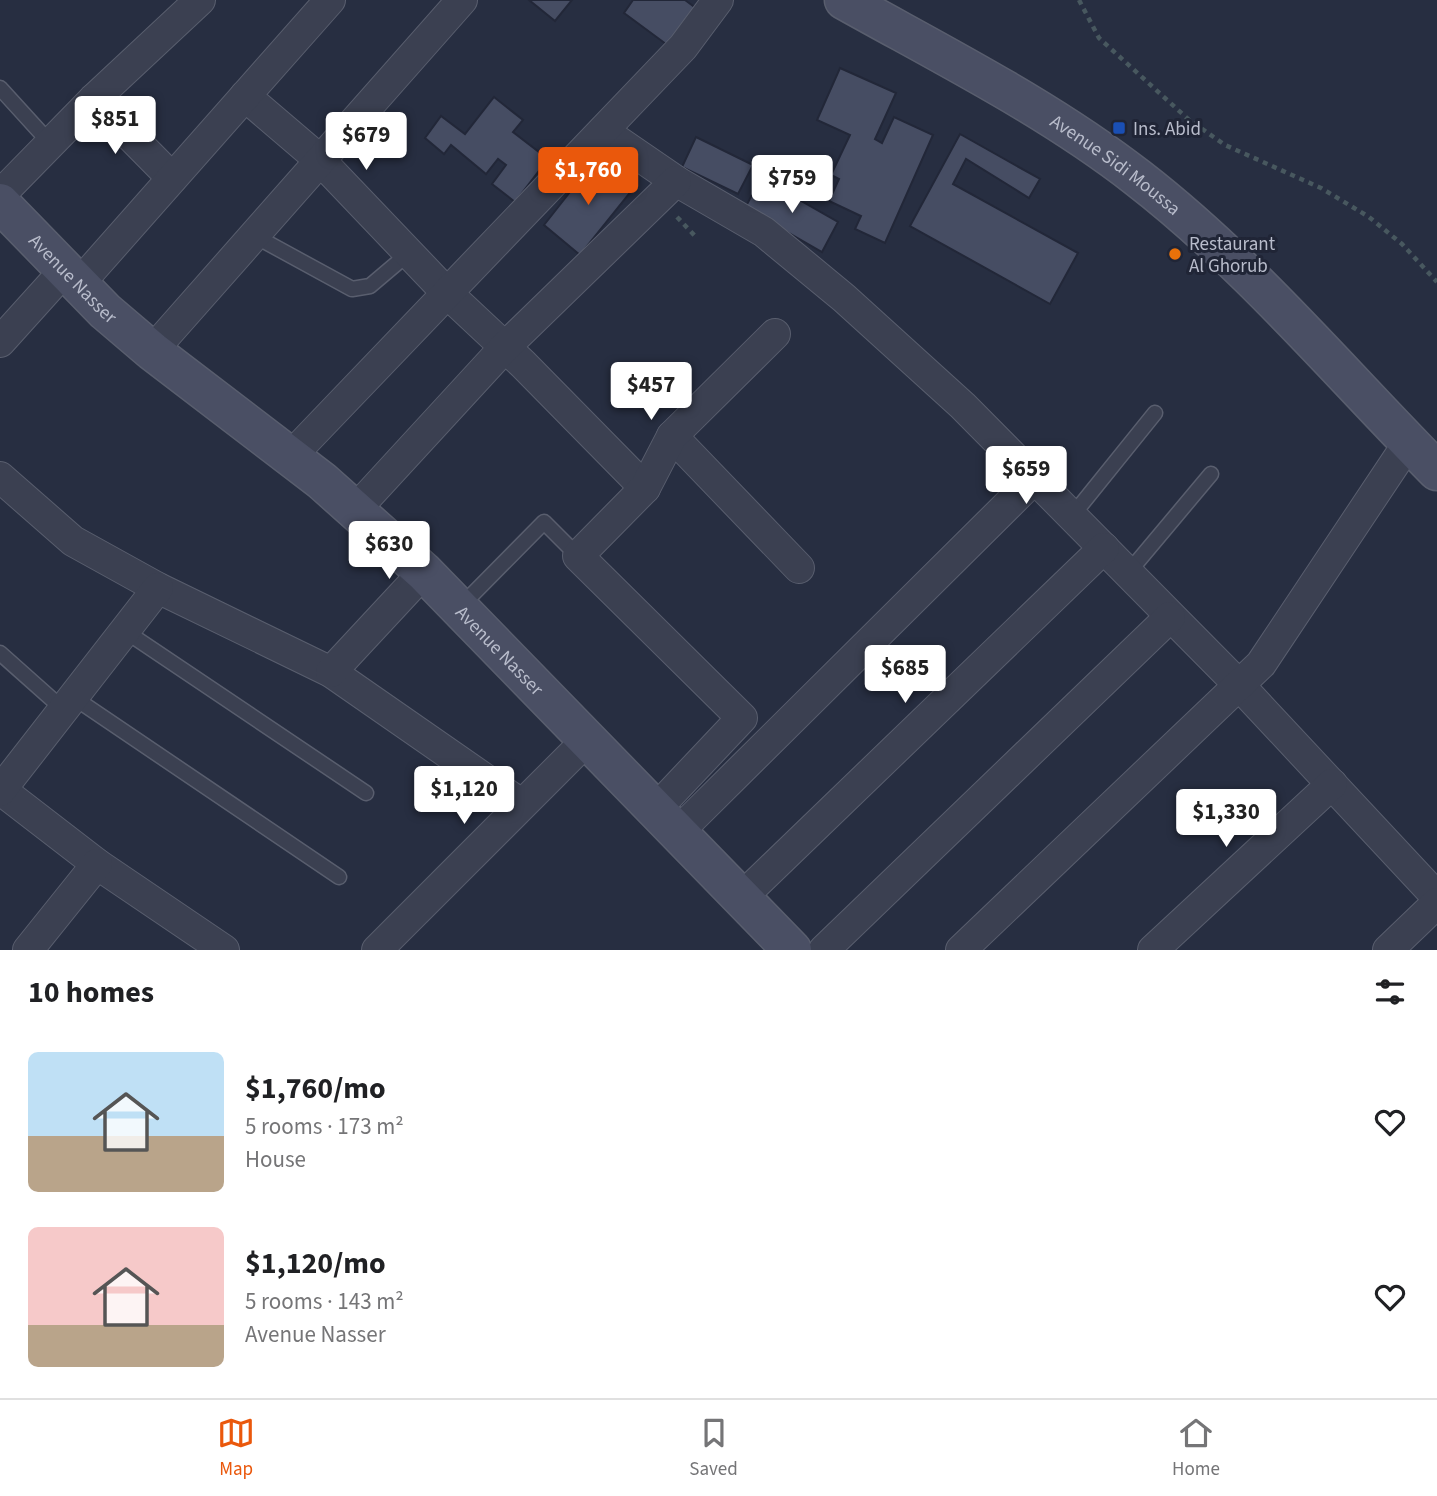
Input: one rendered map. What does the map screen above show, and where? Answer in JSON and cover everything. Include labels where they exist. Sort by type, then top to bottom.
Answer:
[{"type":"street","points":[[2,206],[51,144],[94,99],[200,0]]},
{"type":"street","points":[[0,342],[71,278],[172,178],[330,0]]},
{"type":"street","points":[[152,351],[462,0]]},
{"type":"street","points":[[291,456],[683,47],[718,0]]},
{"type":"street","name":"Avenue Sidi Moussa","points":[[844,0],[1051,118],[1140,179],[1224,252],[1437,471]]},
{"type":"street","points":[[245,96],[320,160],[446,292],[505,347],[645,488]]},
{"type":"street","points":[[94,99],[172,178]]},
{"type":"street","points":[[603,131],[676,181],[764,232],[963,406],[1240,686],[1437,897]]},
{"type":"street","points":[[356,509],[505,347],[676,181]]},
{"type":"street","name":"Avenue Nasser","points":[[2,206],[71,278],[152,351],[291,456],[356,509],[424,572],[792,950]]},
{"type":"street","points":[[667,820],[742,718],[579,556],[645,488],[672,436],[775,334]]},
{"type":"street","points":[[672,436],[799,568]]},
{"type":"street","points":[[961,950],[1261,664],[1409,442]]},
{"type":"street","points":[[0,477],[73,541],[158,588],[331,672],[521,804]]},
{"type":"street","points":[[667,820],[1034,479]]},
{"type":"street","points":[[742,897],[1104,548]]},
{"type":"street","points":[[331,672],[424,572]]},
{"type":"street","points":[[158,588],[0,790],[97,864],[224,950]]},
{"type":"street","points":[[824,950],[1170,617]]},
{"type":"street","points":[[377,950],[588,739]]},
{"type":"street","points":[[1153,950],[1332,784]]},
{"type":"street","points":[[28,950],[97,864]]},
{"type":"street","points":[[1388,950],[1437,903]]},
{"type":"lane","points":[[0,88],[51,144]]},
{"type":"lane","points":[[253,235],[352,289],[370,286],[409,253]]},
{"type":"lane","points":[[1072,516],[1155,413]]},
{"type":"lane","points":[[1128,573],[1211,474]]},
{"type":"lane","points":[[459,608],[544,522],[579,556]]},
{"type":"lane","points":[[125,631],[366,793]]},
{"type":"lane","points":[[0,653],[69,704],[340,877]]},
{"type":"path","points":[[1079,0],[1100,38],[1188,119],[1225,145],[1321,188],[1369,217],[1402,244],[1437,282]]},
{"type":"building","points":[[529,0],[572,0],[555,21]]},
{"type":"building","points":[[633,0],[685,0],[701,12],[670,47],[624,13]]},
{"type":"building","points":[[840,68],[896,93],[875,139],[882,143],[894,117],[933,135],[885,243],[855,229],[861,216],[829,201],[839,179],[831,175],[850,135],[817,120]]},
{"type":"building","points":[[494,97],[523,120],[513,132],[548,159],[515,202],[492,184],[506,165],[498,159],[486,174],[451,145],[444,154],[425,138],[441,116],[465,134]]},
{"type":"building","points":[[960,134],[1040,179],[1029,198],[966,159],[953,184],[1078,253],[1050,304],[910,226]]},
{"type":"building","points":[[696,137],[753,165],[738,194],[682,167]]},
{"type":"building","points":[[596,159],[633,189],[580,255],[544,225]]},
{"type":"building","points":[[761,178],[838,222],[822,252],[745,208]]},
{"type":"place","name":"Ins. Abid","points":[[1119,128]]},
{"type":"place","name":"Restaurant Al Ghorub","points":[[1175,254]]}]
